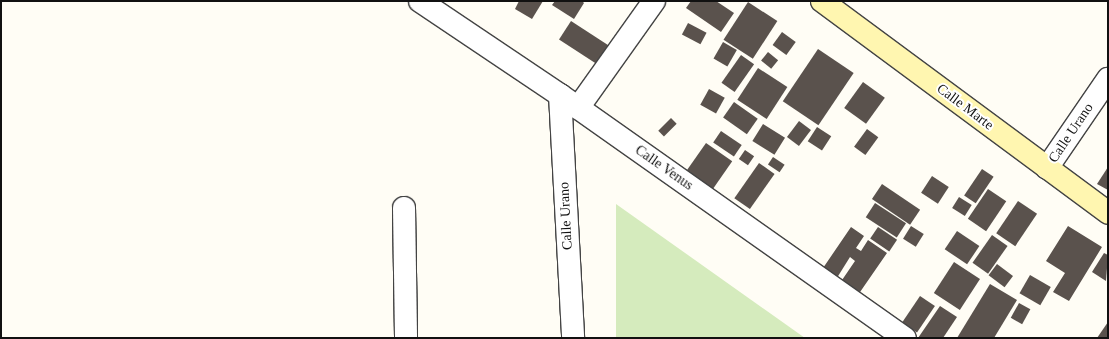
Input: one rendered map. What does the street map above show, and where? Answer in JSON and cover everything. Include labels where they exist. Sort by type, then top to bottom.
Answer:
[{"type":"street","points":[[578,108],[654,1]]},
{"type":"street","name":"Calle Marte","points":[[822,1],[1108,213]]},
{"type":"street","name":"Calle Venus","points":[[420,2],[560,95],[905,338]]},
{"type":"street","name":"Calle Urano","points":[[1047,168],[1108,79]]},
{"type":"street","name":"Calle Urano","points":[[560,95],[573,338]]},
{"type":"street","points":[[404,208],[406,338]]},
{"type":"green space","points":[[616,204],[805,338],[616,338]]},
{"type":"building","points":[[519,1],[543,1],[532,19],[515,9]]},
{"type":"building","points":[[555,1],[582,1],[584,3],[574,19],[552,5]]},
{"type":"building","points":[[691,1],[716,1],[734,13],[721,32],[686,8]]},
{"type":"building","points":[[748,2],[777,21],[753,59],[723,40]]},
{"type":"building","points":[[571,21],[613,48],[601,67],[559,39]]},
{"type":"building","points":[[688,23],[707,33],[700,44],[682,34]]},
{"type":"building","points":[[782,32],[796,42],[786,55],[773,45]]},
{"type":"building","points":[[723,42],[737,50],[727,66],[714,58]]},
{"type":"building","points":[[818,49],[854,73],[818,125],[783,101]]},
{"type":"building","points":[[768,52],[778,60],[771,69],[761,61]]},
{"type":"building","points":[[741,55],[754,64],[735,92],[721,83]]},
{"type":"building","points":[[758,68],[787,87],[767,119],[737,100]]},
{"type":"building","points":[[863,82],[885,98],[866,124],[844,108]]},
{"type":"building","points":[[709,89],[725,98],[716,113],[700,105]]},
{"type":"building","points":[[734,102],[758,119],[747,134],[723,118]]},
{"type":"building","points":[[671,118],[677,124],[664,136],[658,131]]},
{"type":"building","points":[[799,121],[811,130],[799,146],[787,137]]},
{"type":"building","points":[[763,124],[785,138],[774,155],[752,141]]},
{"type":"building","points":[[817,127],[831,136],[822,151],[808,141]]},
{"type":"building","points":[[867,129],[878,137],[865,155],[854,147]]},
{"type":"building","points":[[721,131],[742,145],[734,157],[713,143]]},
{"type":"building","points":[[706,143],[732,161],[711,192],[685,173]]},
{"type":"building","points":[[745,150],[754,156],[748,165],[739,159]]},
{"type":"building","points":[[773,157],[785,165],[780,172],[768,164]]},
{"type":"building","points":[[759,163],[775,174],[750,209],[734,198]]},
{"type":"building","points":[[1108,167],[1108,190],[1097,184]]},
{"type":"building","points":[[982,169],[994,177],[976,203],[964,196]]},
{"type":"building","points":[[932,176],[949,187],[938,204],[921,193]]},
{"type":"building","points":[[882,184],[920,210],[910,225],[872,199]]},
{"type":"building","points":[[988,189],[1006,201],[986,231],[968,219]]},
{"type":"building","points":[[959,197],[972,205],[965,216],[952,208]]},
{"type":"building","points":[[1018,201],[1037,214],[1015,246],[996,233]]},
{"type":"building","points":[[875,203],[906,223],[897,237],[866,217]]},
{"type":"building","points":[[911,226],[924,234],[916,247],[903,239]]},
{"type":"building","points":[[1068,226],[1102,247],[1069,301],[1053,292],[1065,273],[1046,261]]},
{"type":"building","points":[[851,227],[864,236],[856,248],[861,251],[868,240],[887,253],[858,295],[840,283],[855,261],[850,257],[835,281],[821,271]]},
{"type":"building","points":[[878,227],[897,240],[889,251],[870,239]]},
{"type":"building","points":[[957,231],[979,246],[967,264],[945,249]]},
{"type":"building","points":[[992,235],[1008,246],[988,274],[972,263]]},
{"type":"building","points":[[1104,253],[1108,255],[1106,281],[1092,272]]},
{"type":"building","points":[[954,262],[980,279],[960,310],[934,293]]},
{"type":"building","points":[[997,264],[1013,276],[1005,287],[989,275]]},
{"type":"building","points":[[1030,275],[1051,287],[1040,305],[1020,293]]},
{"type":"building","points":[[990,284],[1017,300],[994,338],[957,338]]},
{"type":"building","points":[[920,296],[935,306],[917,333],[902,323]]},
{"type":"building","points":[[1019,303],[1030,309],[1022,324],[1011,318]]},
{"type":"building","points":[[940,306],[957,317],[943,338],[918,338]]},
{"type":"building","points":[[1108,322],[1108,338],[1097,338]]}]
